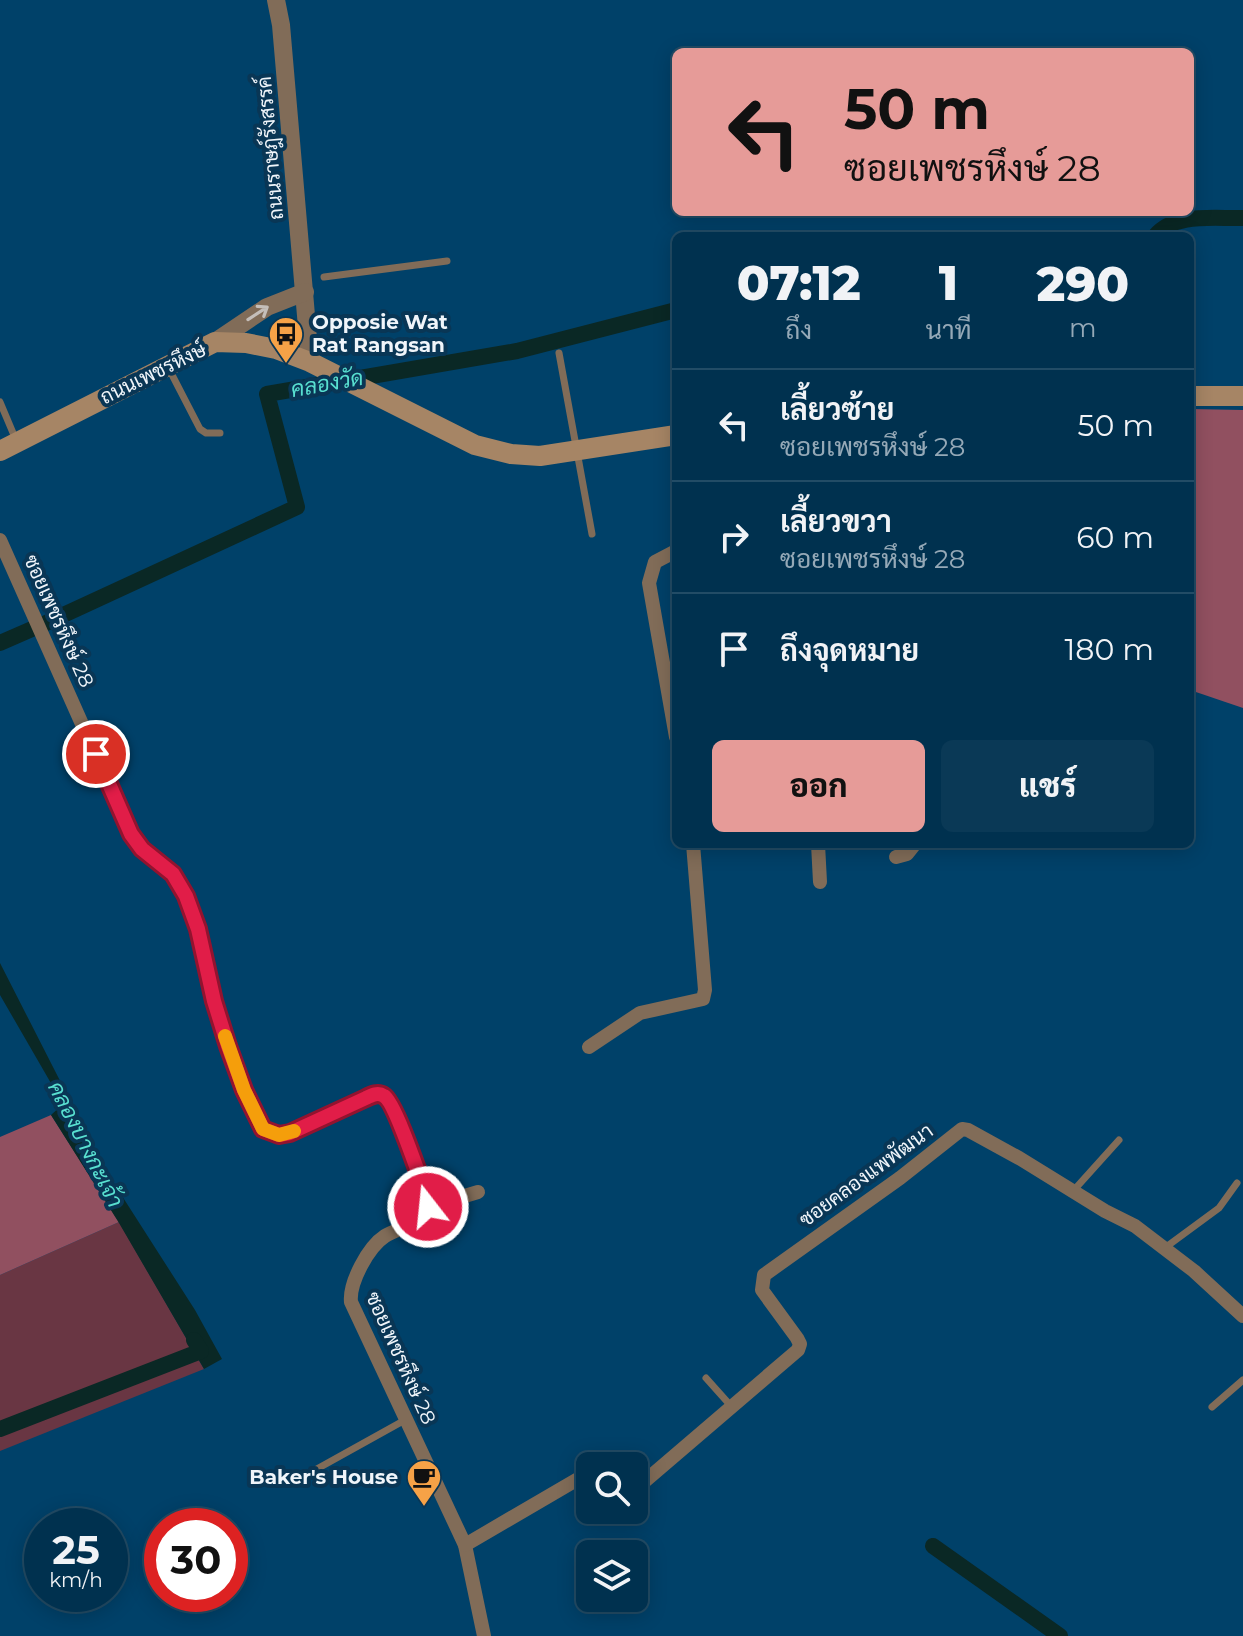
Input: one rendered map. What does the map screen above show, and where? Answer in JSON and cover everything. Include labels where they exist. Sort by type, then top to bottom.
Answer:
[{"type":"main road","name":"ถนนเพชรหึงษ์","points":[[8,446],[215,342],[246,343],[276,349],[310,362],[475,445],[511,454],[540,456],[672,436]]},
{"type":"main road","points":[[1194,396],[1243,396]]},
{"type":"street","name":"ถนนราษฎ์รังสรรค์","points":[[276,0],[312,282],[310,362]]},
{"type":"street","points":[[215,342],[267,307],[312,282]]},
{"type":"street","name":"ซอยเพชรหึงษ์ 28","points":[[0,540],[131,834],[142,849],[173,874],[186,896],[198,929],[228,1046],[256,1119],[263,1129],[279,1135],[290,1133],[376,1094],[384,1096],[391,1103],[427,1197],[428,1207],[417,1220],[378,1241],[352,1284],[351,1302],[465,1545],[486,1635]]},
{"type":"street","points":[[672,553],[655,562],[649,583],[672,714]]},
{"type":"street","points":[[589,1047],[640,1013],[703,999],[705,990],[693,848]]},
{"type":"street","points":[[818,848],[820,882]]},
{"type":"street","points":[[896,857],[907,854],[912,848]]},
{"type":"street","name":"ซอยคลองแพพัฒนา","points":[[648,1479],[798,1350],[800,1344],[762,1290],[764,1275],[900,1178],[962,1129],[1019,1158],[1072,1192],[1135,1226],[1166,1247],[1243,1316]]},
{"type":"street","points":[[428,1207],[478,1192]]},
{"type":"street","points":[[465,1545],[576,1480]]},
{"type":"lane","points":[[312,282],[447,261]]},
{"type":"lane","points":[[559,353],[592,534]]},
{"type":"lane","points":[[167,365],[200,429],[206,433],[220,433]]},
{"type":"lane","points":[[0,402],[8,446]]},
{"type":"lane","points":[[1072,1192],[1119,1140]]},
{"type":"lane","points":[[1166,1247],[1219,1208],[1237,1183]]},
{"type":"lane","points":[[706,1378],[731,1406]]},
{"type":"lane","points":[[1212,1407],[1243,1380]]},
{"type":"lane","points":[[306,1475],[405,1420]]},
{"type":"shaded area","points":[[1194,409],[1243,410],[1243,708],[1194,691]]},
{"type":"shaded area","points":[[51,1115],[119,1222],[0,1275],[0,1137]]},
{"type":"shaded area","points":[[119,1222],[204,1369],[0,1451],[0,1275]]},
{"type":"water","name":"คลองบางกะเจ้า","points":[[0,963],[106,1171],[195,1310],[222,1359],[204,1369],[119,1223],[51,1115],[63,1104],[0,995]]},
{"type":"waterway","name":"คลองวัด","points":[[1159,232],[1184,220],[1243,218]]},
{"type":"waterway","name":"คลองวัด","points":[[46,623],[297,507],[267,394],[517,351],[672,311]]},
{"type":"waterway","name":"คลองวัด","points":[[0,643],[32,629]]},
{"type":"waterway","points":[[0,1429],[201,1351],[194,1340]]},
{"type":"waterway","points":[[933,1546],[1060,1636]]},
{"type":"slow traffic","points":[[225,1036],[244,1090],[263,1129],[279,1135],[294,1131]]},
{"type":"place","name":"Opposie Wat Rat Rangsan","points":[[286,365]]},
{"type":"place","name":"Baker's House","points":[[424,1508]]},
{"type":"route","points":[[96,754],[131,834],[142,849],[173,874],[186,896],[198,929],[228,1046],[256,1119],[263,1129],[279,1135],[290,1133],[376,1094],[384,1096],[391,1103],[399,1123],[428,1207]]}]
